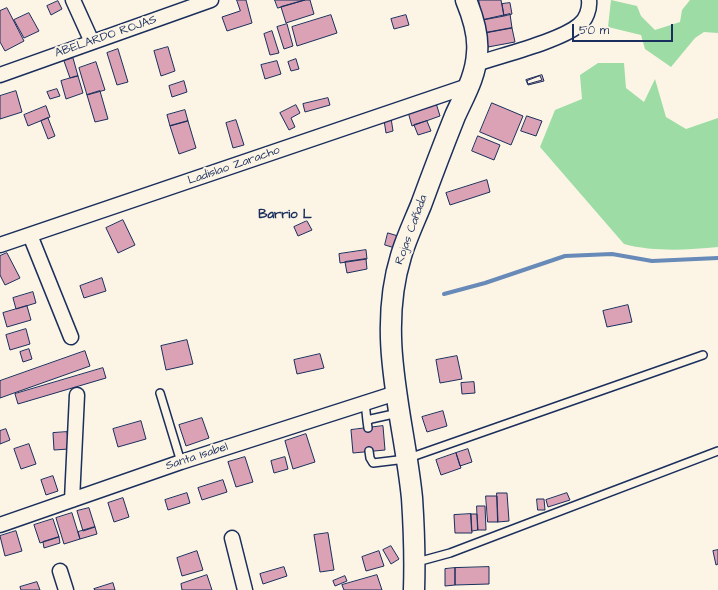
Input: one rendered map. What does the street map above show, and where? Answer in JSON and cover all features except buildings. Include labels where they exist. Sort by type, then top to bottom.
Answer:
[{"type":"main road","name":"Rojas Cañada","points":[[414,590],[412,499],[396,393],[390,327],[393,295],[401,257],[476,64],[478,52],[475,24],[466,0]]},
{"type":"street","points":[[73,0],[92,42]]},
{"type":"street","name":"ABELARDO ROJAS","points":[[0,75],[212,0]]},
{"type":"street","points":[[476,64],[555,37],[578,26],[585,18],[589,0]]},
{"type":"street","name":"Ladislao Zaracho","points":[[0,245],[468,86]]},
{"type":"street","points":[[30,235],[70,337]]},
{"type":"street","name":"Santa Isabel","points":[[0,525],[181,462],[396,393]]},
{"type":"street","points":[[72,500],[77,395]]},
{"type":"street","points":[[232,538],[244,590]]},
{"type":"street","points":[[60,571],[66,590]]},
{"type":"lane","points":[[369,451],[370,458],[374,463],[406,459],[703,355]]},
{"type":"lane","points":[[160,393],[181,462]]},
{"type":"lane","points":[[365,402],[368,425],[399,413]]},
{"type":"lane","points":[[414,562],[457,550],[718,451]]},
{"type":"green space","points":[[611,0],[637,6],[641,16],[655,30],[680,22],[682,10],[690,0],[718,0],[718,33],[704,32],[695,38],[671,67],[645,49],[641,35],[608,27]]},
{"type":"green space","points":[[598,63],[624,63],[626,88],[644,102],[655,79],[666,117],[686,129],[718,118],[718,247],[659,249],[635,247],[624,244],[540,147],[555,110],[582,99],[580,75]]},
{"type":"waterway","points":[[444,294],[485,283],[565,256],[612,254],[652,261],[718,258]]},
{"type":"district","name":"Barrio L","points":[[285,215]]}]
